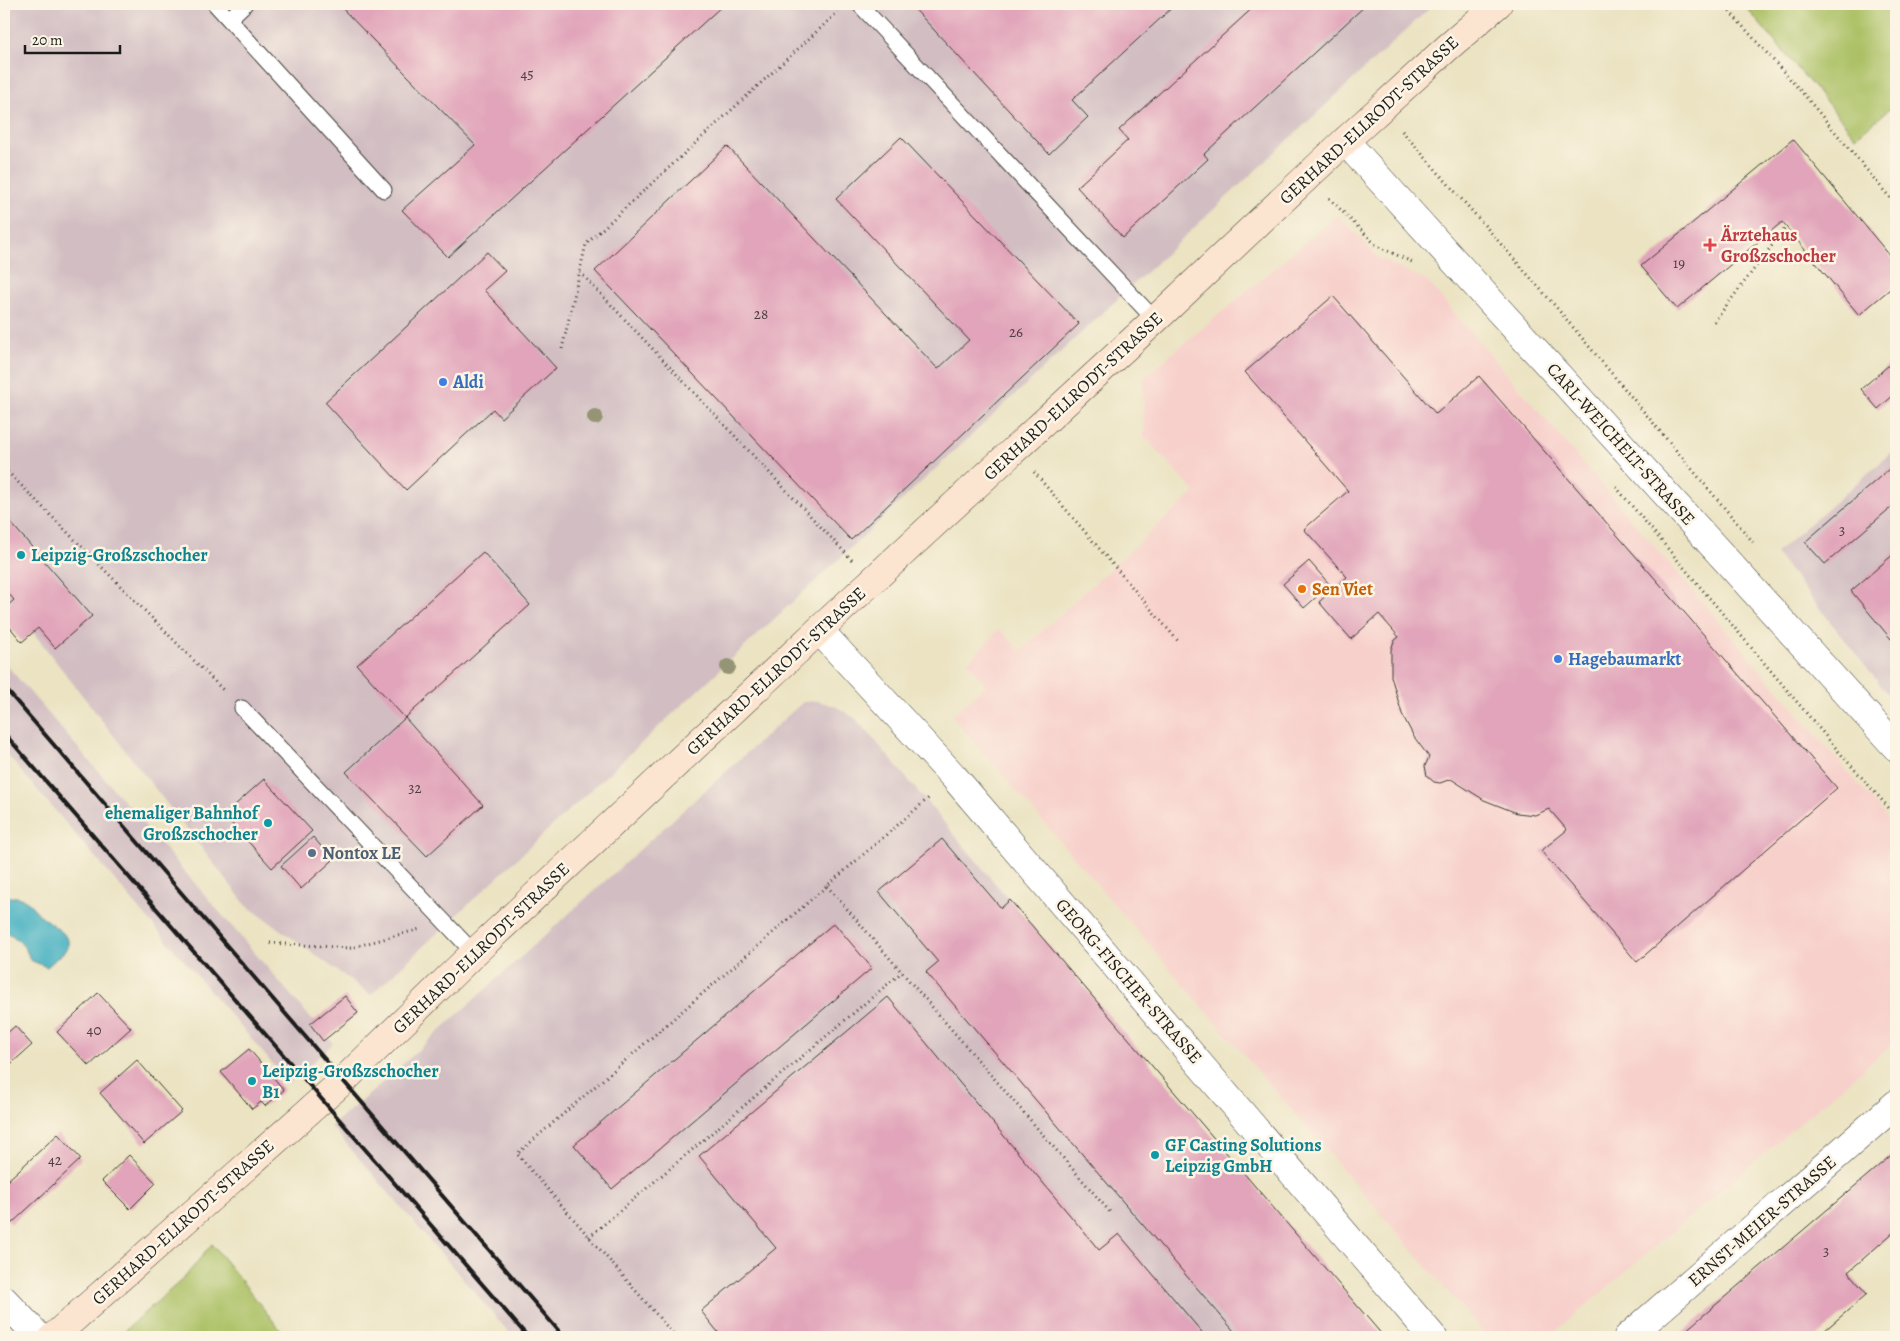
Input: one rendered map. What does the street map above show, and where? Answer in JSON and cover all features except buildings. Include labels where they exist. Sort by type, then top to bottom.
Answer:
[{"type":"main road","name":"GERHARD-ELLRODT-STRASSE","points":[[53,1337],[343,1081],[474,953],[819,630],[1155,320],[1345,141],[1498,4]]},
{"type":"street","name":"CARL-WEICHELT-STRASSE","points":[[1345,141],[1896,747]]},
{"type":"street","name":"GEORG-FISCHER-STRASSE","points":[[819,630],[954,777],[1433,1337]]},
{"type":"street","name":"ERNST-MEIER-STRASSE","points":[[1628,1337],[1896,1104]]},
{"type":"street","points":[[4,1300],[39,1337]]},
{"type":"lane","points":[[215,4],[384,190]]},
{"type":"lane","points":[[229,19],[245,4]]},
{"type":"lane","points":[[859,4],[1155,320]]},
{"type":"lane","points":[[242,708],[474,953]]},
{"type":"path","points":[[1723,4],[1806,97],[1896,205]]},
{"type":"path","points":[[562,349],[586,244],[840,10]]},
{"type":"path","points":[[1381,108],[1556,307],[1759,549]]},
{"type":"path","points":[[1308,176],[1377,246],[1420,266]]},
{"type":"path","points":[[1714,322],[1786,227]]},
{"type":"path","points":[[579,271],[872,581]]},
{"type":"path","points":[[1014,450],[1178,641]]},
{"type":"path","points":[[4,468],[242,708]]},
{"type":"path","points":[[1613,484],[1840,753],[1896,816]]},
{"type":"path","points":[[676,1337],[517,1154],[954,777]]},
{"type":"path","points":[[827,886],[1110,1212]]},
{"type":"path","points":[[270,943],[350,948],[444,922]]},
{"type":"path","points":[[589,1237],[902,972]]},
{"type":"shaded area","points":[[4,4],[1434,4],[371,995],[246,905],[4,595]]},
{"type":"shaded area","points":[[1338,215],[1379,258],[1427,281],[1896,828],[1896,1041],[1549,1337],[1487,1337],[952,716],[985,685],[968,662],[999,629],[1020,651],[1195,492],[1144,436],[1143,378]]},
{"type":"shaded area","points":[[1896,449],[1896,705],[1776,553]]},
{"type":"shaded area","points":[[4,662],[333,1044],[289,1083],[4,751]]},
{"type":"shaded area","points":[[818,701],[835,706],[855,718],[873,738],[1377,1337],[513,1337],[331,1126],[373,1091],[803,702]]},
{"type":"green space","points":[[1743,4],[1896,4],[1896,113],[1891,108],[1856,137]]},
{"type":"green space","points":[[212,1244],[286,1337],[117,1337],[184,1278]]},
{"type":"water","points":[[4,897],[17,897],[26,900],[41,916],[63,933],[68,940],[68,948],[47,967],[30,960],[20,942],[4,931]]},
{"type":"railway","points":[[4,687],[564,1337]]},
{"type":"railway","points":[[4,733],[528,1337]]},
{"type":"place","name":"Ärztehaus Großzschocher","points":[[1710,245]]},
{"type":"place","name":"Aldi","points":[[443,382]]},
{"type":"place","name":"Leipzig-Großzschocher","points":[[21,555]]},
{"type":"place","name":"Sen Viet","points":[[1302,589]]},
{"type":"place","name":"Hagebaumarkt","points":[[1558,659]]},
{"type":"place","name":"ehemaliger Bahnhof Großzschocher","points":[[268,823]]},
{"type":"place","name":"Nontox LE","points":[[312,853]]},
{"type":"place","name":"Leipzig-Großzschocher B1","points":[[252,1081]]},
{"type":"place","name":"GF Casting Solutions Leipzig GmbH","points":[[1155,1155]]}]
